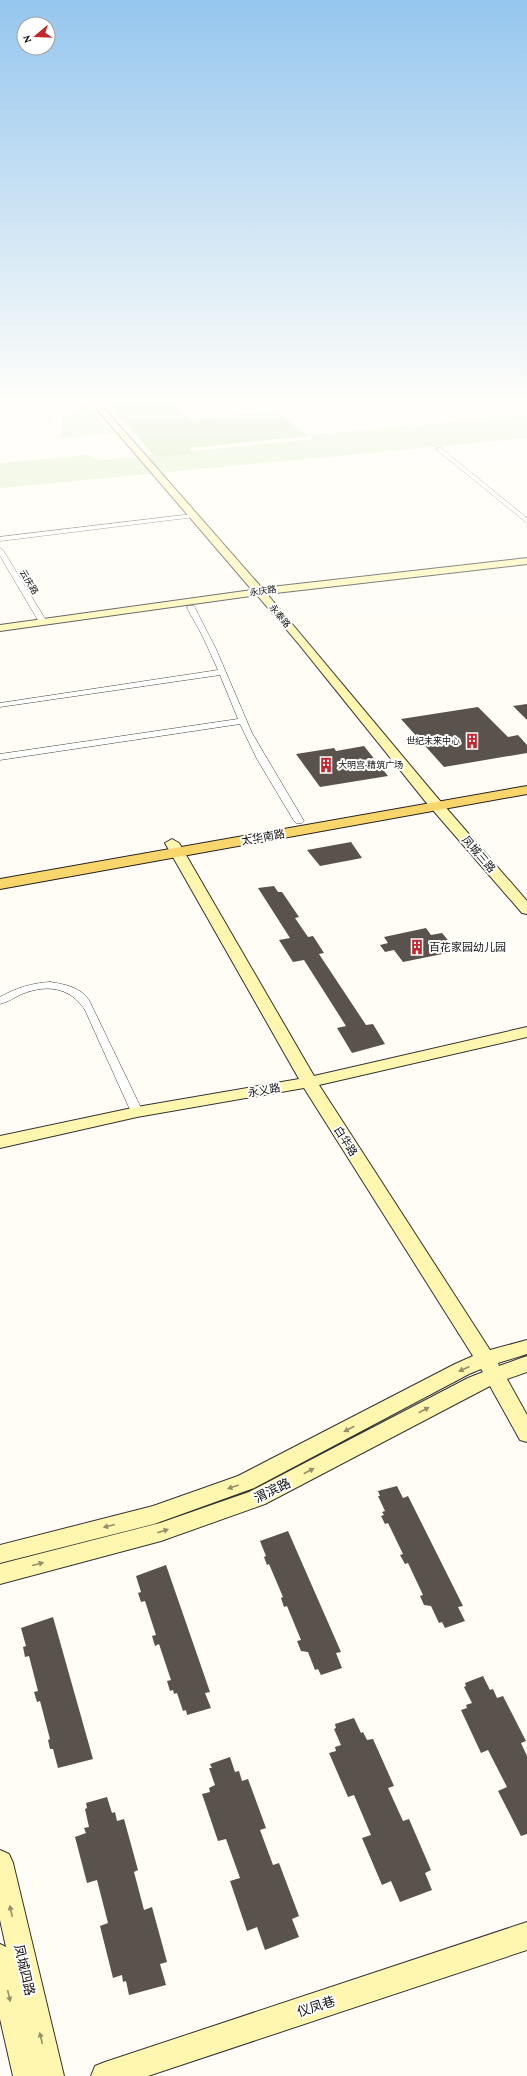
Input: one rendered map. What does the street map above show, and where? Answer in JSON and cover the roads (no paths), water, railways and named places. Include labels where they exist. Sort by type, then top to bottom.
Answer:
[{"type":"main road","name":"太华南路","points":[[0,873],[175,848],[434,802],[527,781]]},
{"type":"main road","name":"太华南路","points":[[0,884],[299,821],[527,790]]},
{"type":"street","name":"永泰路","points":[[177,498],[258,591],[434,802]]},
{"type":"street","points":[[500,498],[527,520]]},
{"type":"street","points":[[0,539],[193,516]]},
{"type":"street","name":"云庆路","points":[[0,550],[42,621]]},
{"type":"street","name":"永庆路","points":[[0,628],[258,591],[527,558]]},
{"type":"street","name":"永庆路","points":[[258,591],[527,561]]},
{"type":"street","points":[[191,608],[205,630],[243,721],[269,773],[299,821]]},
{"type":"street","name":"永庆路","points":[[0,624],[42,621]]},
{"type":"street","points":[[0,705],[222,672]]},
{"type":"street","points":[[0,757],[243,721]]},
{"type":"street","name":"凤城三路","points":[[434,802],[527,910]]},
{"type":"street","name":"白华路","points":[[175,848],[309,1082],[490,1368],[527,1434]]},
{"type":"street","points":[[0,1001],[26,988],[46,985],[61,986],[80,996],[90,1010],[137,1112]]},
{"type":"street","name":"永义路","points":[[0,1142],[137,1112],[309,1082],[527,1032]]},
{"type":"street","name":"渭滨路","points":[[0,1574],[161,1532],[257,1498],[475,1383],[490,1368],[527,1347]]},
{"type":"street","name":"渭滨路","points":[[0,1554],[154,1515],[246,1482],[462,1369],[527,1364]]},
{"type":"street","name":"凤城四路","points":[[0,1863],[50,2076]]},
{"type":"street","name":"仪凤巷","points":[[105,2076],[527,1936]]},
{"type":"street","name":"凤城四路","points":[[0,1958],[27,2076]]},
{"type":"place","name":"世纪未来中心","points":[[472,741]]},
{"type":"place","name":"大明宫·精筑广场","points":[[326,765]]},
{"type":"place","name":"百花家园幼儿园","points":[[417,947]]}]
